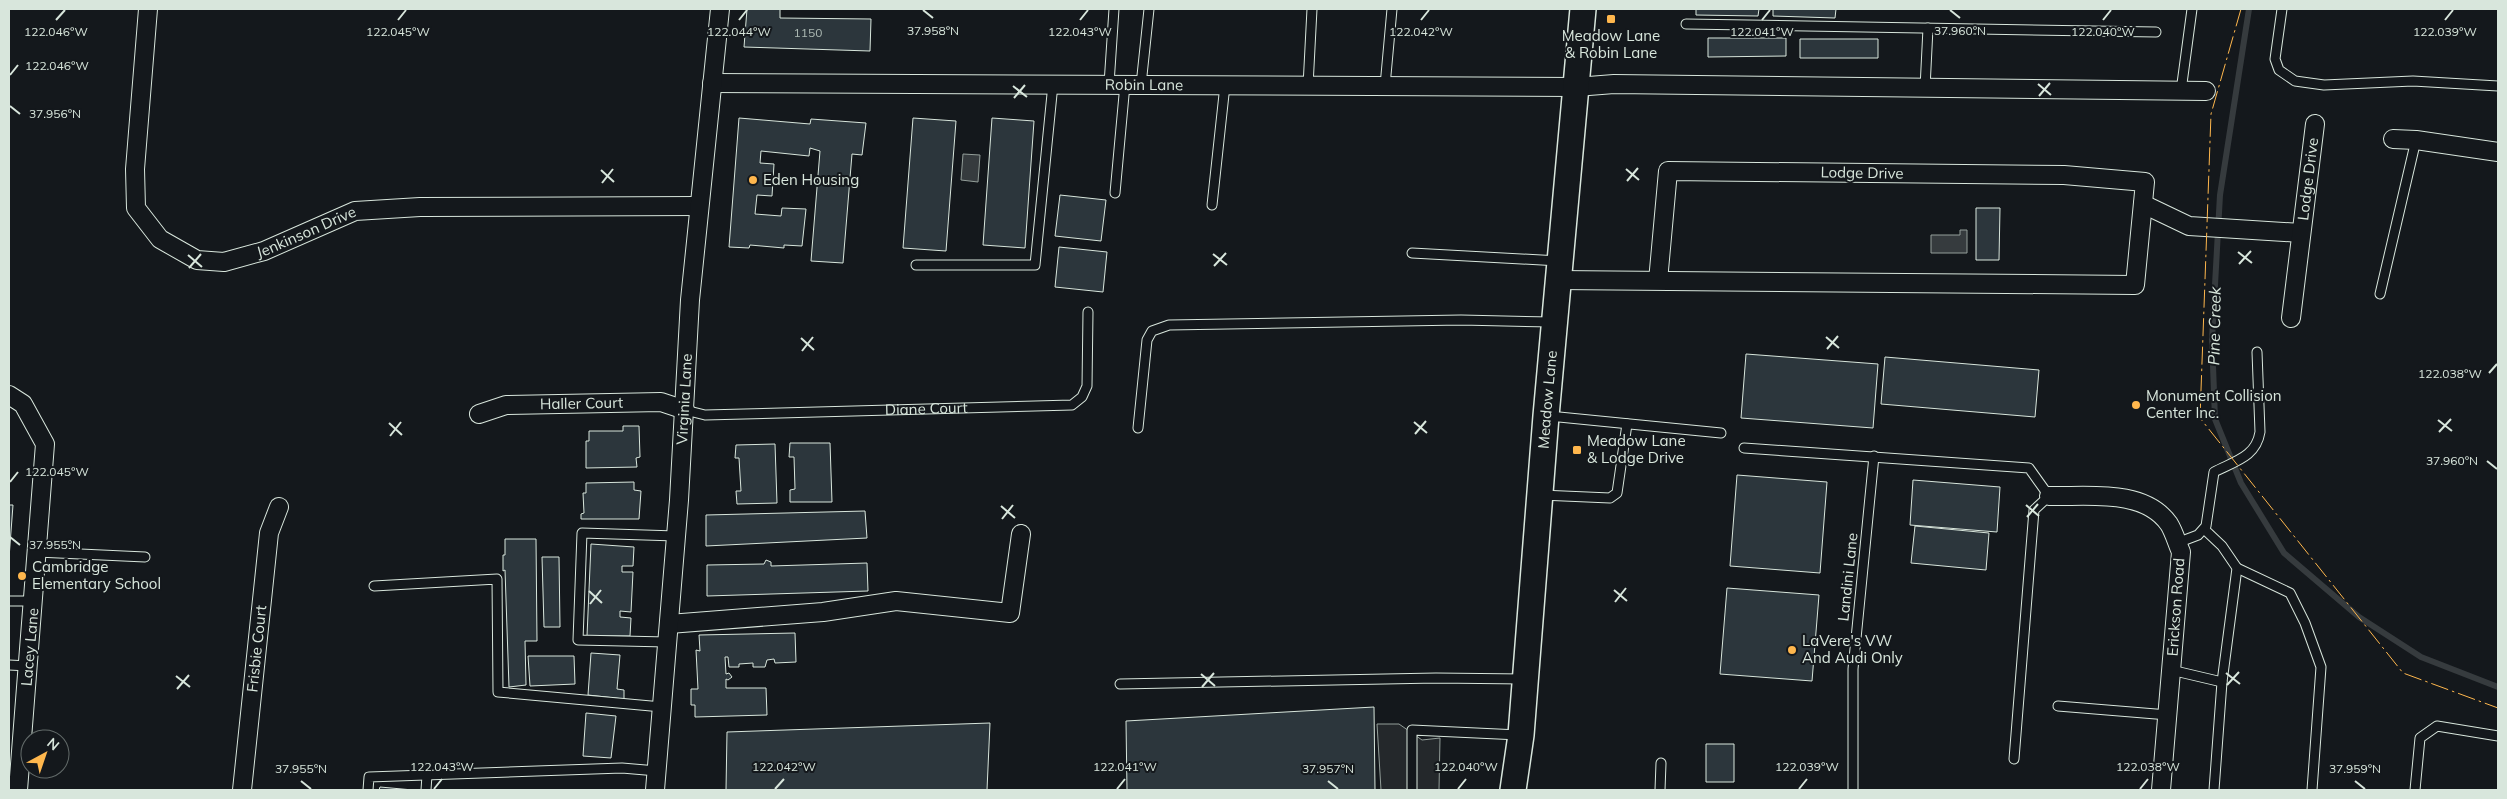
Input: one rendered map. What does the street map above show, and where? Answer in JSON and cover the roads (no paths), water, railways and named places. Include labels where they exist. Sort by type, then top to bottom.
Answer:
[{"type":"street","name":"Jenkinson Drive","points":[[148,9],[135,169],[136,208],[160,239],[197,260],[224,262],[264,251],[355,211],[420,207],[698,206]]},
{"type":"street","name":"Virginia Lane","points":[[655,790],[685,410],[690,300],[698,206],[720,9]]},
{"type":"street","name":"Meadow Lane","points":[[1513,790],[1521,735],[1539,495],[1583,9]]},
{"type":"street","name":"Robin Lane","points":[[712,83],[1576,87],[1614,84],[2206,91]]},
{"type":"street","name":"Lodge Drive","points":[[2291,318],[2315,124]]},
{"type":"street","points":[[2393,139],[2416,140],[2498,152]]},
{"type":"street","name":"Lodge Drive","points":[[1560,271],[1658,281],[2136,286],[2145,182],[2064,176],[1668,171],[1658,281]]},
{"type":"street","name":"Lodge Drive","points":[[2142,204],[2189,226],[2301,233]]},
{"type":"street","name":"Lacey Lane","points":[[9,395],[23,404],[45,444],[18,790]]},
{"type":"street","name":"Haller Court","points":[[479,414],[506,405],[661,402],[685,410]]},
{"type":"street","name":"Erickson Road","points":[[2049,496],[2122,498],[2148,505],[2169,524],[2181,552],[2162,790]]},
{"type":"street","name":"Frisbie Court","points":[[242,790],[269,533],[279,507]]},
{"type":"street","points":[[669,624],[823,612],[896,601],[1010,613],[1021,534]]},
{"type":"lane","points":[[1114,9],[1125,84]]},
{"type":"lane","points":[[1115,193],[1125,84],[1149,9]]},
{"type":"lane","points":[[1308,86],[1312,9]]},
{"type":"lane","points":[[1385,86],[1392,9]]},
{"type":"lane","points":[[2181,91],[2192,9]]},
{"type":"lane","points":[[2282,9],[2275,58],[2279,70],[2295,81],[2324,85],[2413,81],[2498,86]]},
{"type":"lane","points":[[1686,24],[2156,32]]},
{"type":"lane","points":[[1925,88],[1928,28]]},
{"type":"lane","points":[[916,265],[1035,265],[1053,84]]},
{"type":"lane","points":[[1212,205],[1225,85]]},
{"type":"lane","points":[[2380,294],[2416,140]]},
{"type":"lane","points":[[1412,253],[1560,271]]},
{"type":"lane","name":"Diane Court","points":[[685,410],[705,415],[1072,405],[1082,397],[1087,386],[1088,312]]},
{"type":"lane","points":[[1138,428],[1147,340],[1152,331],[1169,325],[1461,320],[1556,322]]},
{"type":"lane","points":[[2177,543],[2198,535],[2206,526],[2214,472],[2250,453],[2258,444],[2260,432],[2257,352]]},
{"type":"lane","points":[[1546,416],[1721,433]]},
{"type":"lane","points":[[1539,495],[1610,498],[1617,493],[1627,424]]},
{"type":"lane","points":[[1744,448],[2029,468],[2049,496],[2034,510],[2014,759]]},
{"type":"lane","name":"Landini Lane","points":[[1853,790],[1853,669],[1874,456]]},
{"type":"lane","points":[[2204,529],[2222,546],[2237,568],[2290,593],[2305,623],[2321,667],[2312,790]]},
{"type":"lane","points":[[667,642],[578,640],[582,533],[676,536]]},
{"type":"lane","points":[[37,552],[145,557]]},
{"type":"lane","points":[[2214,790],[2222,682],[2237,568]]},
{"type":"lane","points":[[374,586],[497,579],[498,692],[662,707]]},
{"type":"lane","points":[[9,600],[34,601]]},
{"type":"lane","points":[[9,665],[28,666]]},
{"type":"lane","points":[[2171,670],[2222,682]]},
{"type":"lane","points":[[1120,684],[1436,678],[1525,679]]},
{"type":"lane","points":[[2058,706],[2168,714]]},
{"type":"lane","points":[[2415,790],[2420,738],[2437,726],[2498,736]]},
{"type":"lane","points":[[1412,790],[1412,730],[1521,735]]},
{"type":"lane","points":[[1660,790],[1661,763]]},
{"type":"lane","points":[[368,790],[369,777],[622,768],[657,771]]},
{"type":"lane","points":[[426,790],[427,775]]},
{"type":"waterway","name":"Pine Creek","points":[[2249,9],[2220,195],[2212,339],[2215,419],[2241,483],[2284,553],[2359,617],[2421,657],[2498,687]]},
{"type":"place","name":"Meadow Lane & Robin Lane","points":[[1611,19]]},
{"type":"place","name":"Eden Housing","points":[[753,180]]},
{"type":"place","name":"Monument Collision Center Inc.","points":[[2136,405]]},
{"type":"place","name":"Meadow Lane & Lodge Drive","points":[[1577,450]]},
{"type":"place","name":"Cambridge Elementary School","points":[[22,576]]},
{"type":"place","name":"LaVere's VW And Audi Only","points":[[1792,650]]}]
